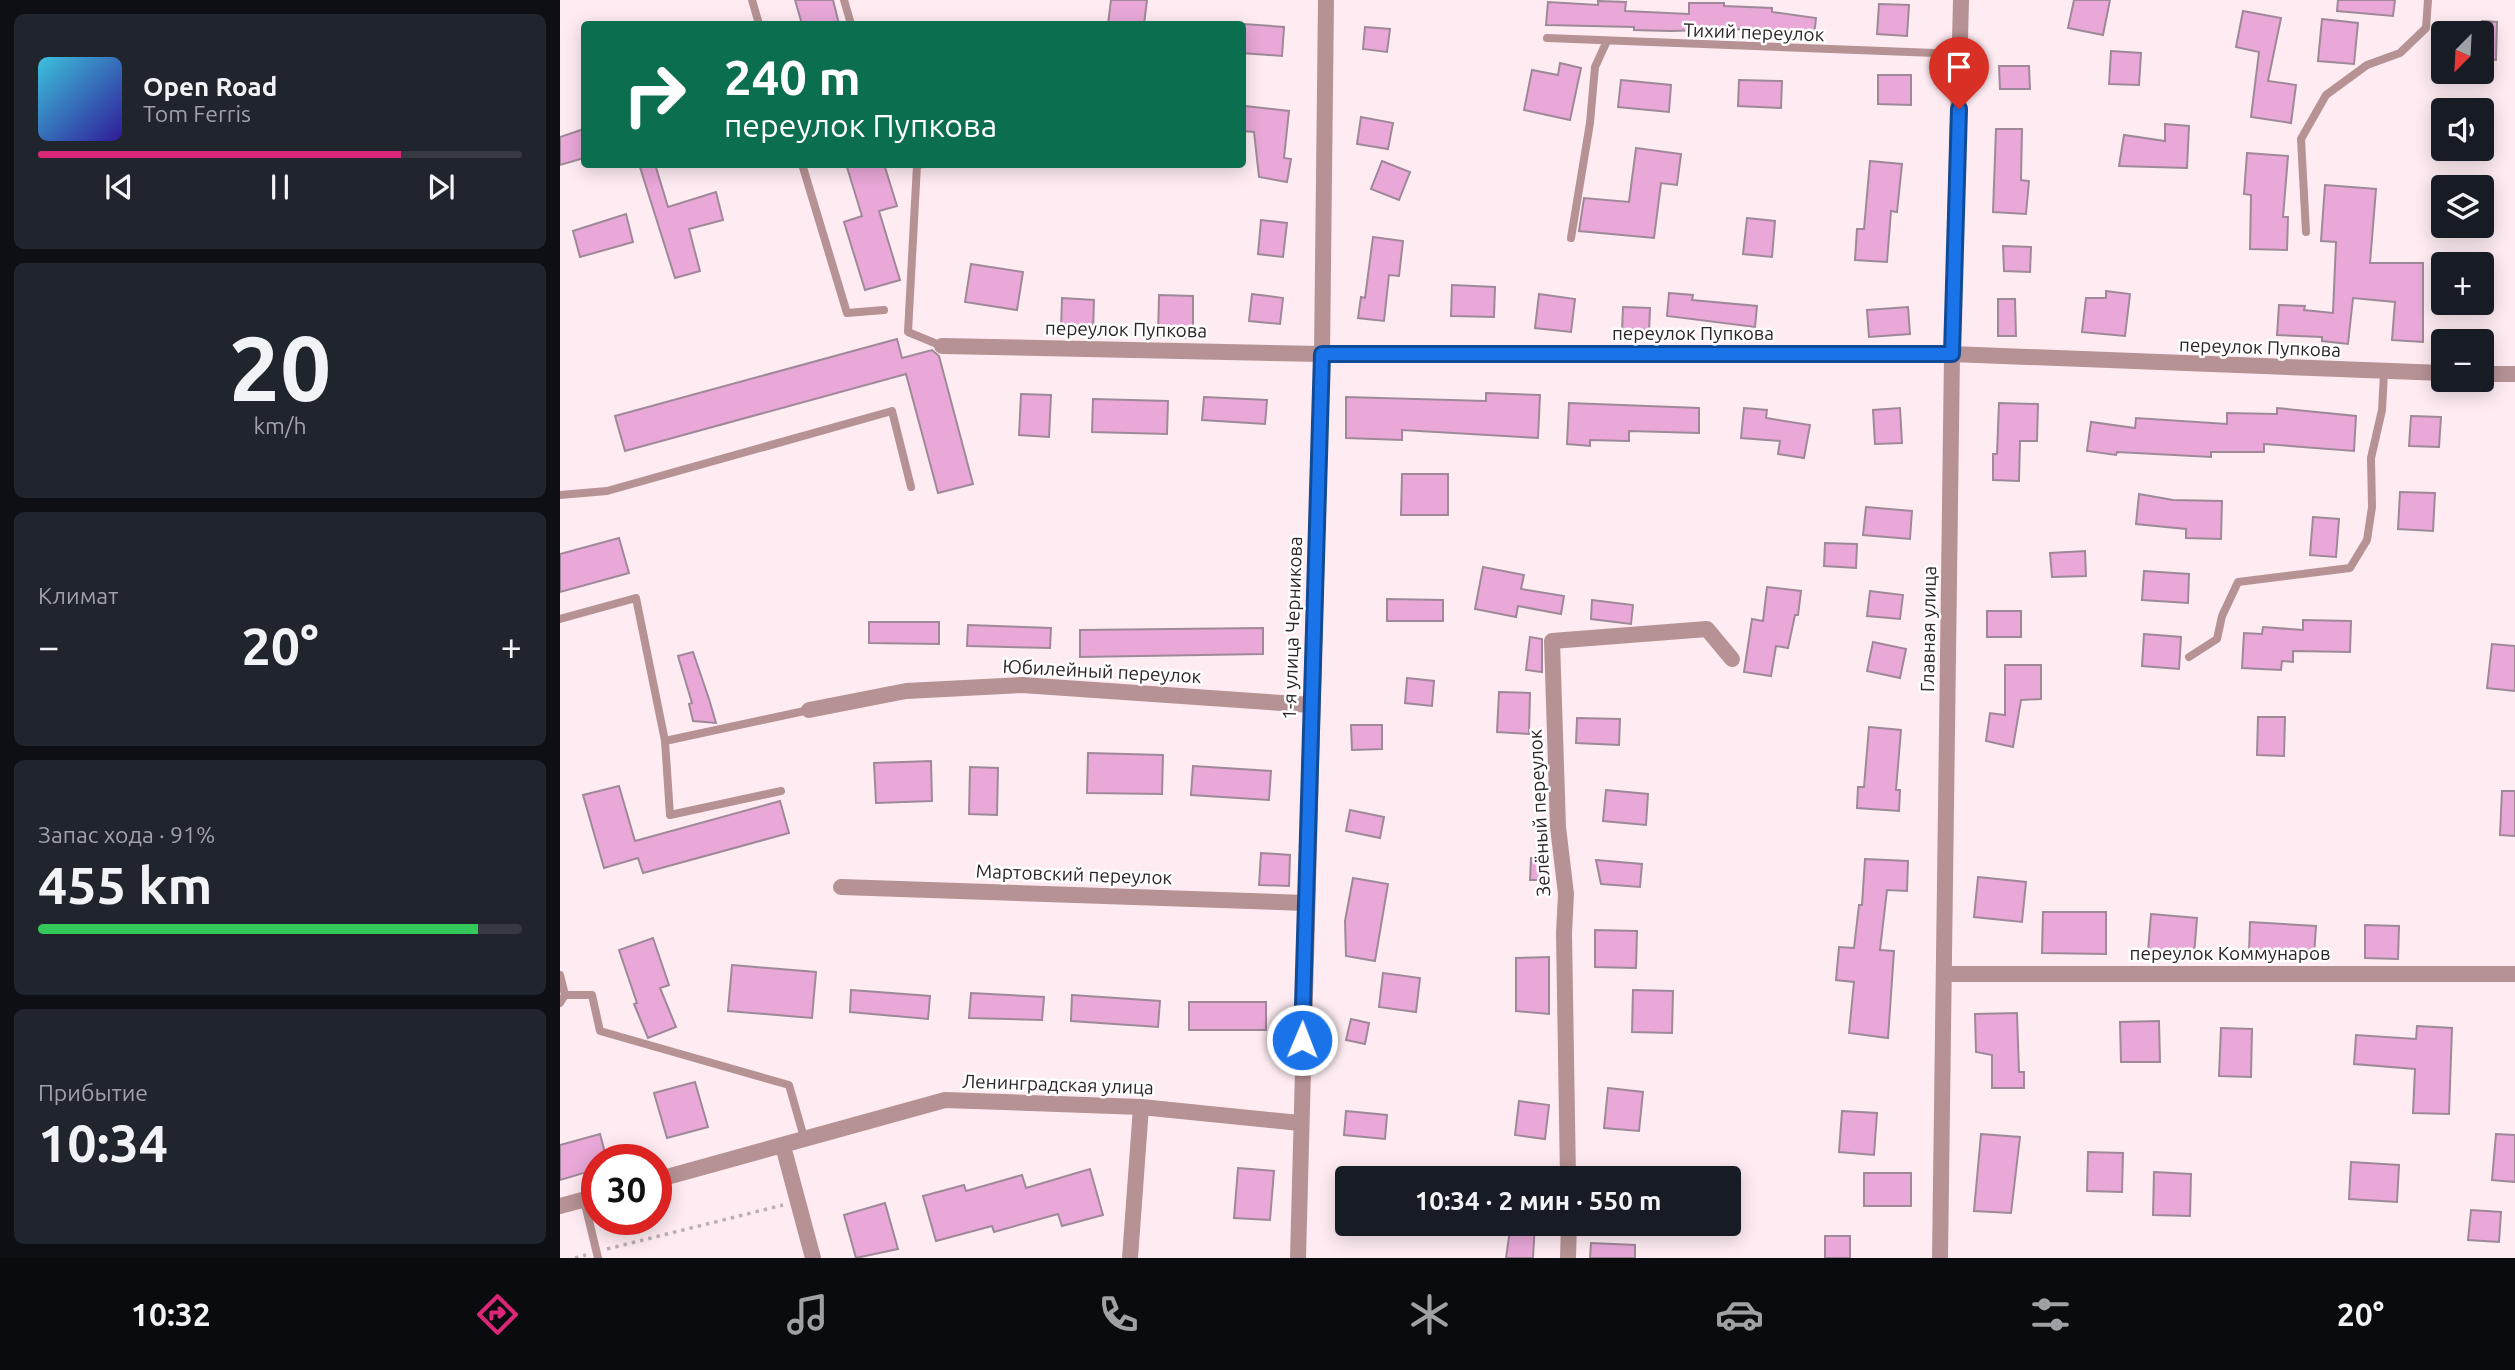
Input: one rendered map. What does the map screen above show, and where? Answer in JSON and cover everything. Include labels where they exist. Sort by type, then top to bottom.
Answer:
[{"type":"street","name":"1-я улица Черникова","points":[[1298,1258],[1305,903],[1322,354],[1326,0]]},
{"type":"street","name":"Главная улица","points":[[1940,1258],[1952,354],[1961,0]]},
{"type":"street","name":"переулок Пупкова","points":[[942,346],[1322,354],[1952,354],[2431,373]]},
{"type":"street","points":[[2494,374],[2515,374]]},
{"type":"street","name":"Зелёный переулок","points":[[1568,1166],[1564,933],[1566,894],[1558,827],[1552,641],[1707,629],[1732,659]]},
{"type":"street","name":"Юбилейный переулок","points":[[809,710],[906,691],[1022,685],[1311,705]]},
{"type":"street","name":"Мартовский переулок","points":[[841,887],[1305,903]]},
{"type":"street","name":"переулок Коммунаров","points":[[1944,974],[2515,974]]},
{"type":"street","name":"Ленинградская улица","points":[[672,1176],[945,1100],[1141,1107],[1300,1123]]},
{"type":"street","points":[[1130,1258],[1141,1107]]},
{"type":"street","points":[[783,1146],[813,1258]]},
{"type":"street","points":[[560,1206],[581,1200]]},
{"type":"street","points":[[1568,1258],[1569,1236]]},
{"type":"lane","points":[[752,0],[758,21]]},
{"type":"lane","points":[[844,0],[850,21]]},
{"type":"lane","points":[[2306,232],[2301,139],[2326,95],[2367,65],[2400,54],[2427,28],[2428,0]]},
{"type":"lane","name":"Тихий переулок","points":[[1547,38],[1606,43],[1961,54]]},
{"type":"lane","points":[[1572,238],[1590,123],[1595,67],[1606,43]]},
{"type":"lane","points":[[803,168],[847,313],[884,310]]},
{"type":"lane","points":[[917,168],[908,332],[942,346]]},
{"type":"lane","points":[[2189,657],[2217,639],[2222,616],[2238,582],[2350,568],[2367,540],[2372,507],[2371,458],[2382,410],[2384,373]]},
{"type":"lane","points":[[560,495],[607,491],[892,411],[911,487]]},
{"type":"lane","points":[[560,619],[636,598],[665,741],[670,815],[781,790]]},
{"type":"lane","points":[[665,741],[809,710]]},
{"type":"lane","points":[[560,975],[563,999],[592,995],[600,1031],[789,1085],[805,1141]]},
{"type":"lane","points":[[595,1235],[597,1255]]},
{"type":"path","points":[[575,1258],[597,1255],[798,1201]]},
{"type":"building","points":[[795,0],[833,0],[838,21],[801,21]]},
{"type":"building","points":[[1111,0],[1147,0],[1144,21],[1108,21]]},
{"type":"building","points":[[2074,0],[2110,0],[2103,35],[2068,28]]},
{"type":"building","points":[[2338,0],[2395,0],[2393,16],[2337,11]]},
{"type":"building","points":[[1598,1],[1626,2],[1625,11],[1689,14],[1689,3],[1724,3],[1724,6],[1772,8],[1772,12],[1816,18],[1814,36],[1772,30],[1772,34],[1744,33],[1744,29],[1670,31],[1634,30],[1634,27],[1546,25],[1548,2],[1598,5]]},
{"type":"building","points":[[1879,4],[1909,5],[1907,36],[1877,34]]},
{"type":"building","points":[[2243,11],[2281,18],[2268,81],[2296,85],[2291,123],[2251,117],[2259,52],[2236,47]]},
{"type":"building","points":[[2322,19],[2358,23],[2354,64],[2318,61]]},
{"type":"building","points":[[2494,22],[2497,22],[2494,60]]},
{"type":"building","points":[[1246,24],[1284,27],[1282,56],[1246,53]]},
{"type":"building","points":[[1365,27],[1390,29],[1387,52],[1363,49]]},
{"type":"building","points":[[2111,51],[2141,53],[2139,85],[2109,84]]},
{"type":"building","points":[[1560,63],[1581,68],[1570,120],[1524,110],[1532,70],[1558,75]]},
{"type":"building","points":[[1999,66],[2029,66],[2030,89],[2000,89]]},
{"type":"building","points":[[1878,75],[1911,75],[1911,105],[1878,104]]},
{"type":"building","points":[[1621,80],[1671,85],[1669,112],[1618,107]]},
{"type":"building","points":[[1739,80],[1782,81],[1781,108],[1738,106]]},
{"type":"building","points":[[1246,106],[1289,111],[1284,158],[1291,159],[1287,182],[1259,177],[1254,132],[1246,131]]},
{"type":"building","points":[[1361,117],[1393,123],[1388,149],[1357,144]]},
{"type":"building","points":[[2165,124],[2189,126],[2187,168],[2119,166],[2124,135],[2165,141]]},
{"type":"building","points":[[1996,129],[2022,129],[2021,180],[2029,181],[2026,214],[1993,212]]},
{"type":"building","points":[[581,130],[581,159],[560,165],[560,137]]},
{"type":"building","points":[[1636,148],[1681,154],[1677,185],[1661,183],[1654,238],[1579,231],[1584,198],[1629,202]]},
{"type":"building","points":[[2247,153],[2288,156],[2283,217],[2288,217],[2287,250],[2250,249],[2251,195],[2244,194]]},
{"type":"building","points":[[1382,161],[1410,172],[1399,200],[1371,189]]},
{"type":"building","points":[[1870,161],[1902,164],[1897,212],[1891,211],[1887,262],[1855,260],[1857,229],[1864,229]]},
{"type":"building","points":[[640,168],[656,168],[668,207],[716,192],[723,220],[689,229],[700,271],[675,278]]},
{"type":"building","points":[[847,168],[885,168],[897,206],[879,211],[900,280],[865,290],[844,222],[862,216]]},
{"type":"building","points":[[2325,185],[2376,189],[2370,263],[2423,263],[2423,342],[2392,340],[2395,302],[2353,298],[2348,344],[2322,341],[2322,337],[2277,335],[2279,305],[2305,306],[2304,310],[2333,313],[2336,242],[2321,241]]},
{"type":"building","points":[[626,214],[633,242],[580,257],[573,231]]},
{"type":"building","points":[[1747,218],[1775,221],[1772,257],[1743,254]]},
{"type":"building","points":[[1261,220],[1287,223],[1283,257],[1258,254]]},
{"type":"building","points":[[1373,237],[1403,241],[1399,276],[1389,275],[1384,321],[1358,318],[1361,297],[1365,298]]},
{"type":"building","points":[[2003,246],[2031,247],[2030,272],[2004,271]]},
{"type":"building","points":[[971,264],[1023,272],[1017,310],[965,302]]},
{"type":"building","points":[[1452,285],[1495,287],[1494,317],[1451,316]]},
{"type":"building","points":[[2106,291],[2130,294],[2125,336],[2082,332],[2086,298],[2106,298]]},
{"type":"building","points":[[1669,293],[1693,295],[1692,300],[1757,306],[1755,327],[1667,316]]},
{"type":"building","points":[[1252,294],[1283,298],[1280,324],[1249,321]]},
{"type":"building","points":[[1539,294],[1575,299],[1571,332],[1535,328]]},
{"type":"building","points":[[1159,295],[1193,296],[1193,338],[1158,337]]},
{"type":"building","points":[[1062,298],[1094,300],[1093,332],[1061,330]]},
{"type":"building","points":[[1998,299],[2015,299],[2016,336],[1998,336]]},
{"type":"building","points":[[1623,307],[1650,308],[1649,333],[1622,332]]},
{"type":"building","points":[[1908,307],[1910,334],[1869,337],[1867,310]]},
{"type":"building","points":[[897,339],[902,358],[932,350],[939,356],[973,484],[938,493],[906,374],[625,451],[615,416]]},
{"type":"building","points":[[1486,393],[1540,395],[1538,438],[1402,430],[1402,440],[1346,438],[1346,397],[1486,401]]},
{"type":"building","points":[[1021,394],[1051,395],[1049,437],[1019,435]]},
{"type":"building","points":[[1204,397],[1267,400],[1265,424],[1202,420]]},
{"type":"building","points":[[1093,399],[1168,401],[1167,434],[1092,432]]},
{"type":"building","points":[[1569,403],[1699,408],[1699,433],[1629,431],[1629,441],[1590,440],[1590,446],[1567,444]]},
{"type":"building","points":[[1999,403],[2038,404],[2037,441],[2020,441],[2019,481],[1993,480]]},
{"type":"building","points":[[1744,408],[1767,410],[1766,418],[1810,425],[1804,458],[1778,454],[1780,441],[1741,438]]},
{"type":"building","points":[[1900,408],[1902,443],[1875,444],[1873,410]]},
{"type":"building","points":[[2277,408],[2356,416],[2354,451],[2264,444],[2264,452],[2211,452],[2211,457],[2117,452],[2116,455],[2087,451],[2091,422],[2135,428],[2136,418],[2227,424],[2227,413],[2277,414]]},
{"type":"building","points":[[2411,416],[2441,417],[2439,447],[2409,446]]},
{"type":"building","points":[[1402,474],[1448,474],[1448,515],[1401,515]]},
{"type":"building","points":[[2400,492],[2435,493],[2433,531],[2398,529]]},
{"type":"building","points":[[2139,494],[2173,500],[2222,501],[2221,539],[2186,538],[2186,529],[2136,524]]},
{"type":"building","points":[[1866,507],[1912,511],[1910,539],[1863,535]]},
{"type":"building","points":[[2313,517],[2339,519],[2336,557],[2310,555]]},
{"type":"building","points":[[619,538],[629,573],[560,592],[560,554]]},
{"type":"building","points":[[1825,543],[1857,544],[1856,568],[1824,566]]},
{"type":"building","points":[[2085,551],[2086,576],[2052,577],[2050,553]]},
{"type":"building","points":[[1483,567],[1524,575],[1521,589],[1564,596],[1561,614],[1518,606],[1516,617],[1475,609]]},
{"type":"building","points":[[2144,571],[2189,574],[2188,603],[2142,600]]},
{"type":"building","points":[[1767,587],[1801,591],[1798,615],[1795,615],[1788,648],[1776,646],[1771,676],[1744,672],[1752,619],[1763,621]]},
{"type":"building","points":[[1870,591],[1903,595],[1900,619],[1867,616]]},
{"type":"building","points":[[1387,599],[1443,600],[1443,621],[1387,621]]},
{"type":"building","points":[[1592,600],[1633,605],[1631,624],[1591,619]]},
{"type":"building","points":[[1987,611],[2021,611],[2021,637],[1987,637]]},
{"type":"building","points":[[2303,620],[2351,621],[2350,652],[2293,651],[2293,662],[2282,661],[2281,670],[2242,668],[2244,633],[2262,634],[2263,627],[2303,630]]},
{"type":"building","points":[[869,622],[939,622],[939,644],[869,643]]},
{"type":"building","points":[[968,625],[1051,628],[1050,648],[967,646]]},
{"type":"building","points":[[1263,628],[1263,654],[1080,657],[1080,630]]},
{"type":"building","points":[[2144,634],[2181,637],[2179,669],[2142,666]]},
{"type":"building","points":[[1530,637],[1542,639],[1542,672],[1526,670]]},
{"type":"building","points":[[1873,642],[1906,649],[1900,678],[1867,671]]},
{"type":"building","points":[[2492,644],[2515,646],[2515,691],[2487,688]]},
{"type":"building","points":[[693,652],[716,723],[693,721],[689,704],[692,703],[678,656]]},
{"type":"building","points":[[2005,665],[2041,665],[2041,699],[2021,700],[2013,747],[1986,741],[1990,713],[2005,715]]},
{"type":"building","points":[[1407,678],[1434,681],[1432,706],[1405,703]]},
{"type":"building","points":[[1499,692],[1530,693],[1529,734],[1497,732]]},
{"type":"building","points":[[2258,717],[2285,717],[2284,756],[2257,755]]},
{"type":"building","points":[[1577,718],[1620,719],[1619,745],[1576,743]]},
{"type":"building","points":[[1351,725],[1382,725],[1382,749],[1352,750]]},
{"type":"building","points":[[1869,727],[1901,730],[1896,790],[1900,790],[1899,811],[1857,808],[1858,787],[1864,787]]},
{"type":"building","points":[[1088,753],[1163,755],[1162,794],[1087,793]]},
{"type":"building","points":[[931,761],[932,801],[876,803],[874,763]]},
{"type":"building","points":[[1193,766],[1271,771],[1269,800],[1191,795]]},
{"type":"building","points":[[970,767],[998,768],[997,815],[969,814]]},
{"type":"building","points":[[619,786],[635,841],[780,801],[789,833],[643,873],[638,858],[604,868],[583,795]]},
{"type":"building","points":[[1606,790],[1648,794],[1646,825],[1603,821]]},
{"type":"building","points":[[2502,791],[2515,791],[2515,836],[2500,835]]},
{"type":"building","points":[[1350,810],[1384,817],[1380,838],[1346,831]]},
{"type":"building","points":[[1261,853],[1290,855],[1289,886],[1259,885]]},
{"type":"building","points":[[1531,858],[1546,859],[1545,880],[1530,880]]},
{"type":"building","points":[[1865,859],[1908,861],[1907,891],[1887,890],[1880,950],[1894,951],[1888,1038],[1849,1033],[1854,982],[1836,980],[1839,947],[1854,948],[1859,905],[1862,905]]},
{"type":"building","points":[[1596,860],[1642,864],[1640,887],[1601,884]]},
{"type":"building","points":[[1978,877],[2026,882],[2022,922],[1974,917]]},
{"type":"building","points":[[1353,878],[1388,884],[1375,961],[1346,956],[1345,921]]},
{"type":"building","points":[[2043,912],[2106,912],[2106,954],[2042,953]]},
{"type":"building","points":[[2151,914],[2197,918],[2194,955],[2148,951]]},
{"type":"building","points":[[2250,922],[2316,926],[2314,956],[2249,953]]},
{"type":"building","points":[[2365,925],[2399,926],[2398,959],[2365,958]]},
{"type":"building","points":[[1595,930],[1637,931],[1636,968],[1595,967]]},
{"type":"building","points":[[653,938],[669,985],[660,988],[676,1027],[648,1038],[634,1004],[637,1003],[619,950]]},
{"type":"building","points":[[1549,957],[1549,1014],[1516,1011],[1516,958]]},
{"type":"building","points":[[732,965],[816,972],[812,1018],[728,1011]]},
{"type":"building","points":[[1383,973],[1420,978],[1416,1012],[1379,1007]]},
{"type":"building","points":[[851,990],[930,996],[928,1019],[850,1012]]},
{"type":"building","points":[[1633,990],[1673,991],[1672,1033],[1632,1032]]},
{"type":"building","points":[[971,993],[1044,997],[1042,1020],[969,1018]]},
{"type":"building","points":[[1072,995],[1160,1001],[1158,1027],[1071,1021]]},
{"type":"building","points":[[1189,1002],[1266,1002],[1266,1030],[1189,1030]]},
{"type":"building","points":[[2017,1013],[2019,1072],[2024,1072],[2024,1088],[1992,1088],[1992,1055],[1976,1052],[1975,1014]]},
{"type":"building","points":[[1351,1019],[1369,1023],[1365,1044],[1346,1040]]},
{"type":"building","points":[[2159,1021],[2160,1062],[2121,1062],[2120,1022]]},
{"type":"building","points":[[2417,1026],[2452,1028],[2449,1114],[2413,1113],[2415,1069],[2354,1064],[2356,1035],[2416,1039]]},
{"type":"building","points":[[2221,1028],[2252,1029],[2251,1077],[2219,1076]]},
{"type":"building","points":[[695,1082],[708,1127],[667,1138],[654,1093]]},
{"type":"building","points":[[1608,1088],[1643,1092],[1639,1131],[1604,1128]]},
{"type":"building","points":[[1519,1101],[1549,1105],[1545,1139],[1515,1135]]},
{"type":"building","points":[[1346,1111],[1387,1115],[1385,1139],[1344,1135]]},
{"type":"building","points":[[1842,1111],[1877,1113],[1874,1155],[1839,1152]]},
{"type":"building","points":[[600,1134],[603,1144],[581,1144],[581,1174],[560,1180],[560,1145]]},
{"type":"building","points":[[1981,1134],[2020,1137],[2011,1213],[1974,1211]]},
{"type":"building","points":[[2496,1134],[2515,1135],[2515,1182],[2492,1180]]},
{"type":"building","points":[[2088,1152],[2123,1153],[2122,1192],[2087,1191]]},
{"type":"building","points":[[2351,1162],[2399,1165],[2397,1202],[2349,1199]]},
{"type":"building","points":[[1238,1168],[1274,1171],[1270,1220],[1234,1218]]},
{"type":"building","points":[[1090,1169],[1103,1215],[1062,1226],[1058,1214],[994,1232],[992,1226],[936,1241],[923,1196],[964,1185],[966,1191],[1022,1175],[1026,1188]]},
{"type":"building","points":[[2154,1172],[2191,1174],[2190,1216],[2153,1215]]},
{"type":"building","points":[[1864,1173],[1911,1173],[1911,1206],[1864,1206]]},
{"type":"building","points":[[885,1203],[898,1249],[856,1258],[844,1215]]},
{"type":"building","points":[[2471,1210],[2501,1212],[2499,1242],[2468,1240]]},
{"type":"building","points":[[1509,1236],[1534,1236],[1533,1258],[1506,1258]]},
{"type":"building","points":[[1825,1236],[1850,1236],[1850,1258],[1825,1258]]},
{"type":"building","points":[[1591,1243],[1635,1245],[1635,1258],[1590,1258]]},
{"type":"route","points":[[1302,1040],[1322,354],[1952,354],[1959,109]]}]
